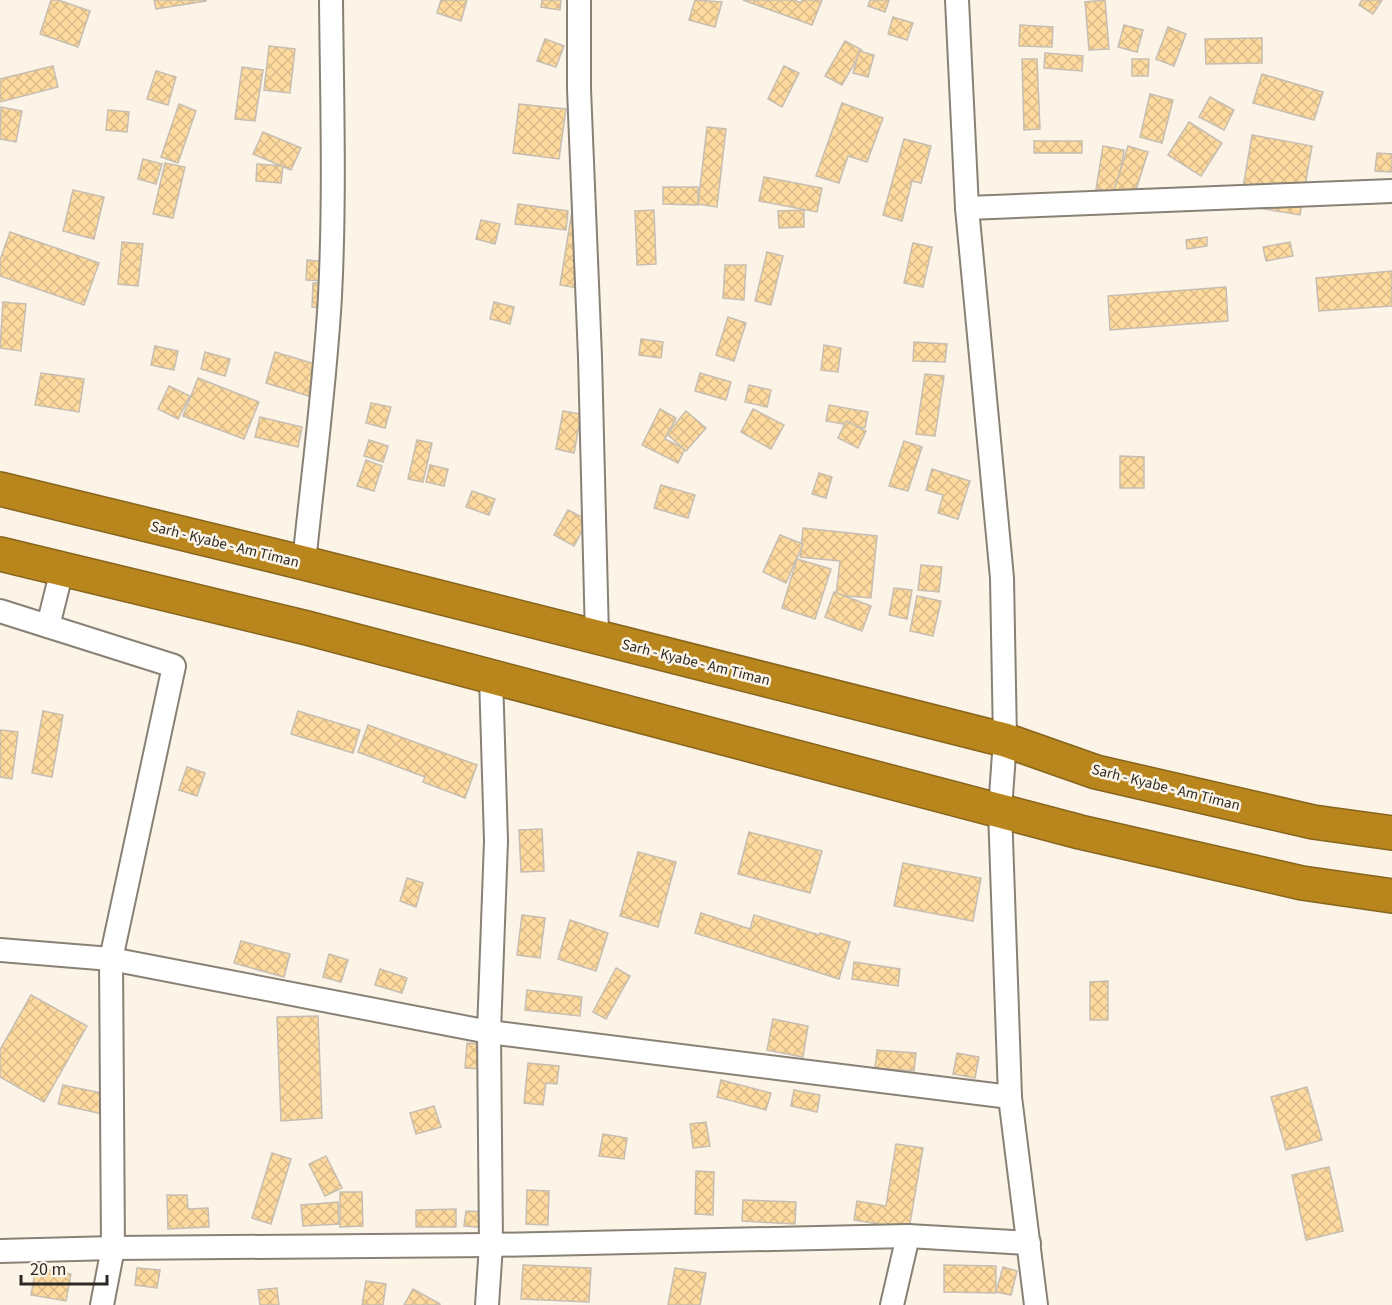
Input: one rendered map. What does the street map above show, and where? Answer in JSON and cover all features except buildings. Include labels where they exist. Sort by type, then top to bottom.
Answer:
[{"type":"highway","name":"Sarh - Kyabe - Am Timan","points":[[0,489],[304,563],[1005,740],[1096,771],[1313,822],[1392,834]]},
{"type":"highway","points":[[0,554],[307,628],[1092,834],[1290,881],[1392,896]]},
{"type":"street","points":[[304,563],[330,295],[333,120],[331,0]]},
{"type":"street","points":[[579,0],[579,89],[590,357],[597,637]]},
{"type":"street","points":[[957,0],[967,208],[1002,578],[1005,740],[1000,810],[1010,1097],[1036,1305]]},
{"type":"street","points":[[967,208],[1392,191]]},
{"type":"street","points":[[48,626],[62,570]]},
{"type":"street","points":[[0,610],[174,666],[111,959],[113,1248],[102,1305]]},
{"type":"street","points":[[488,1305],[491,1245],[489,1032],[496,841],[491,676]]},
{"type":"street","points":[[0,950],[111,959],[489,1032],[1010,1097]]},
{"type":"street","points":[[0,1251],[491,1245],[908,1236],[1029,1243]]},
{"type":"street","points":[[892,1305],[908,1236]]}]
